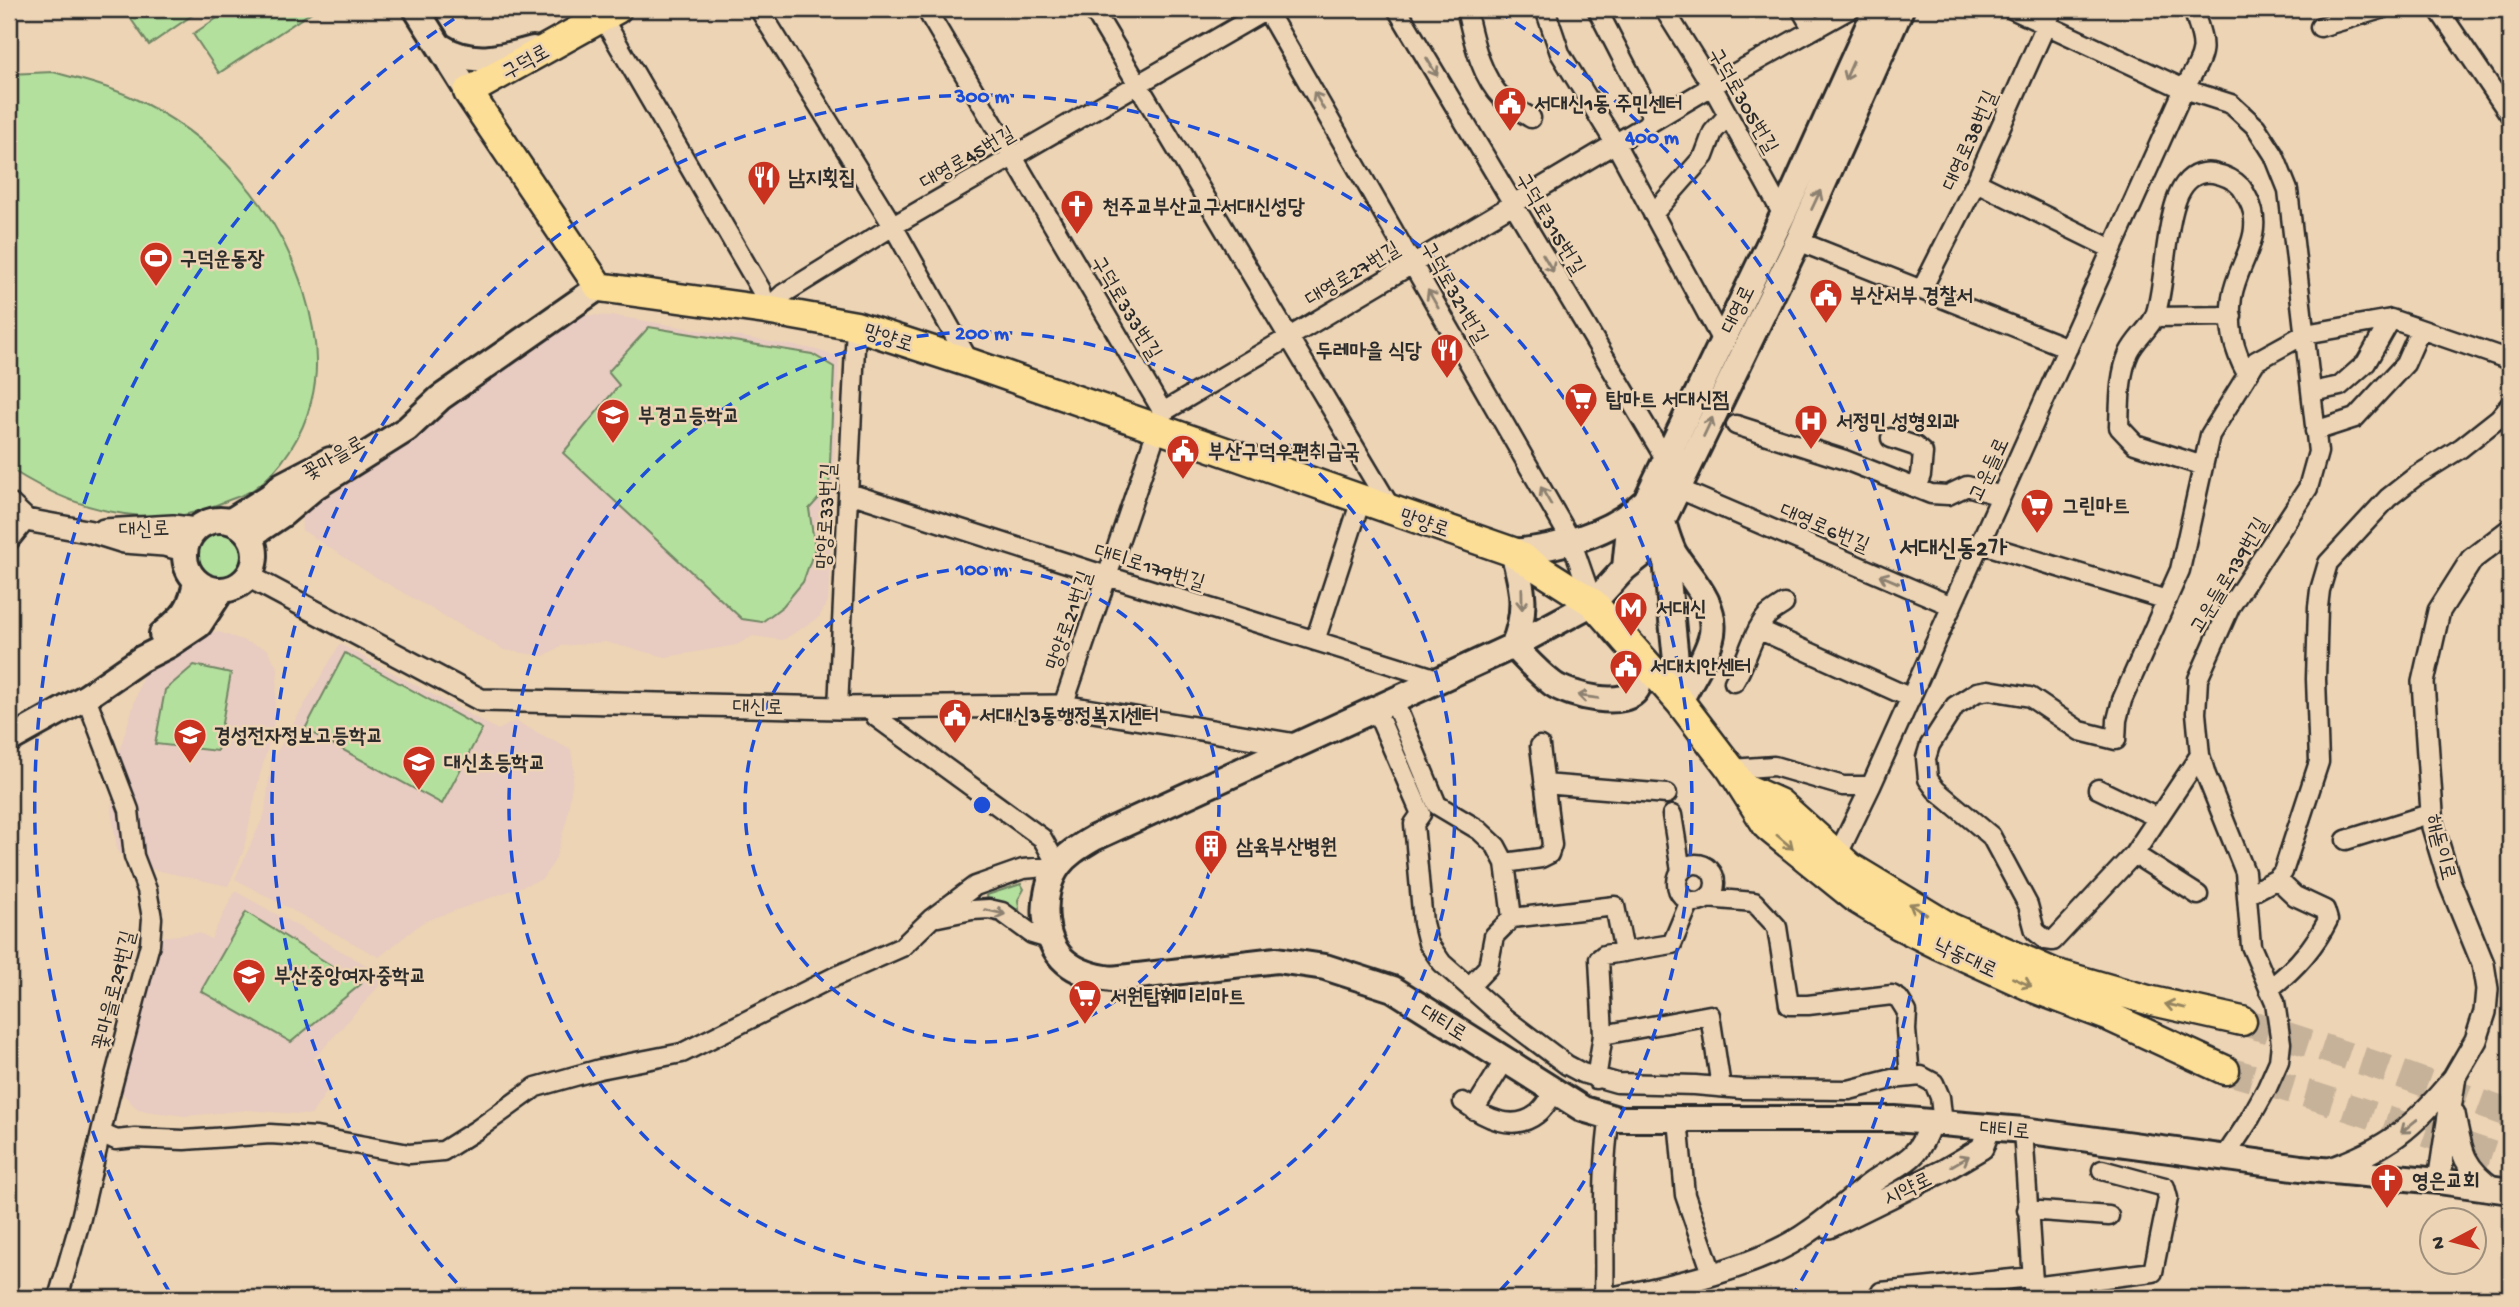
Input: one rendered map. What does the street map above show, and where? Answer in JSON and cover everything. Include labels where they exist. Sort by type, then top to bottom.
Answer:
[{"type":"main road","points":[[416,9],[468,92],[599,287]]},
{"type":"main road","name":"대영로","points":[[1625,568],[1628,538],[1783,215],[1876,9]]},
{"type":"main road","name":"대영로","points":[[1625,568],[1649,549],[1663,522],[1798,241],[1901,9]]},
{"type":"main road","name":"구덕로","points":[[468,92],[558,43],[606,12]]},
{"type":"main road","points":[[440,46],[464,58],[490,59],[558,43]]},
{"type":"main road","name":"망양로","points":[[599,287],[766,310],[856,326],[1160,420],[1361,499],[1513,552],[1593,603]]},
{"type":"main road","name":"꽃마을로","points":[[191,539],[207,522],[219,520],[241,529],[283,514],[316,486],[407,429],[440,398],[599,287]]},
{"type":"main road","points":[[1634,650],[1639,686],[1634,693],[1624,698],[1573,695],[1553,684],[1513,646],[1520,629],[1524,597],[1513,552],[1571,540],[1622,519],[1648,497]]},
{"type":"main road","points":[[1663,522],[1680,702]]},
{"type":"main road","points":[[1663,522],[1674,552],[1696,583],[1712,620],[1712,634],[1703,659],[1680,702]]},
{"type":"main road","points":[[191,539],[189,572],[196,581],[208,588],[232,588],[248,576],[254,564],[255,550],[241,529]]},
{"type":"main road","points":[[1593,603],[1625,568]]},
{"type":"main road","points":[[141,659],[154,640],[185,615],[193,600],[196,581]]},
{"type":"main road","points":[[9,740],[86,697],[141,659],[199,625],[222,590]]},
{"type":"main road","name":"낙동대로","points":[[1593,603],[1680,702],[1738,779],[1768,827],[1858,900],[1899,925],[2036,989],[2110,1017],[2225,1070]]},
{"type":"main road","name":"대티로","points":[[1593,603],[1513,646],[1094,838],[1075,850],[1058,866],[1045,899],[1046,920],[1052,940],[1063,960],[1093,976],[1112,979],[1278,960],[1325,967],[1393,989],[1583,1109],[1610,1117],[1895,1119],[2023,1130],[2224,1158],[2502,1190]]},
{"type":"main road","name":"낙동대로","points":[[1738,779],[1779,803],[1850,867],[1949,928],[2054,973],[2148,1000],[2242,1021]]},
{"type":"street","points":[[759,9],[893,226],[970,363]]},
{"type":"street","name":"구덕로333번길","points":[[926,9],[1160,420]]},
{"type":"street","points":[[1093,9],[1392,510]]},
{"type":"street","name":"대영로45번길","points":[[766,310],[783,294],[893,226],[1267,9]]},
{"type":"street","name":"구덕로321번길","points":[[1267,9],[1571,540],[1593,603]]},
{"type":"street","name":"구덕로315번길","points":[[1397,9],[1666,460]]},
{"type":"street","points":[[1466,9],[1486,76],[1504,100],[1531,118]]},
{"type":"street","points":[[1545,9],[1560,53],[1615,143],[1722,341]]},
{"type":"street","points":[[1597,9],[1654,120]]},
{"type":"street","name":"구덕로305번길","points":[[1664,9],[1712,86],[1783,215]]},
{"type":"street","points":[[1801,9],[1812,28]]},
{"type":"street","name":"대영로27번길","points":[[1160,420],[1288,337],[1412,263],[1812,28],[1850,9]]},
{"type":"street","name":"고운들로139번길","points":[[2012,9],[2049,16],[2184,89],[2231,104],[2256,127],[2274,155],[2288,190],[2318,452],[2308,488],[2230,607],[2198,679],[2196,713],[2200,755],[2242,866],[2251,946],[2278,1015],[2281,1043],[2279,1061],[2248,1122],[2224,1158]]},
{"type":"street","name":"고운들로","points":[[1837,856],[1871,786],[2184,89],[2203,55],[2203,40],[2193,9]]},
{"type":"street","points":[[2320,27],[2381,9]]},
{"type":"street","points":[[2438,9],[2510,116]]},
{"type":"street","points":[[606,12],[761,290],[766,310]]},
{"type":"street","name":"대영로38번길","points":[[1922,289],[1976,182],[2049,16]]},
{"type":"street","points":[[1654,214],[1704,156],[1713,132],[1728,115]]},
{"type":"street","points":[[2203,466],[2135,444],[2119,426],[2120,393],[2129,353],[2155,317],[2171,217],[2182,187],[2193,175],[2209,173],[2225,176],[2242,188],[2252,208],[2256,223],[2253,239],[2232,296],[2231,334],[2238,359],[2247,374]]},
{"type":"street","points":[[1976,182],[2112,249]]},
{"type":"street","points":[[1798,241],[2067,348]]},
{"type":"street","points":[[2155,317],[2232,316]]},
{"type":"street","points":[[2312,392],[2340,386],[2366,363],[2391,319]]},
{"type":"street","points":[[2200,755],[2134,855],[2053,940],[2046,940],[2035,931],[2028,905],[1991,836],[1936,790],[1928,779],[1926,758],[1930,745],[1955,706],[1965,698],[1989,690],[2030,697],[2080,731],[2116,740],[2122,699],[2180,570],[2210,435],[2256,361],[2305,334],[2391,319],[2510,360]]},
{"type":"street","name":"망양로33번길","points":[[838,708],[856,326]]},
{"type":"street","points":[[2315,431],[2355,418],[2405,364],[2420,330]]},
{"type":"street","points":[[2247,895],[2277,879],[2283,872],[2319,762],[2316,679],[2318,607],[2328,563],[2388,498],[2461,448],[2499,418],[2510,405]]},
{"type":"street","name":"망양로21번길","points":[[1063,706],[1160,420]]},
{"type":"street","points":[[1735,425],[1844,460],[1931,494],[1948,495],[1967,486],[2001,496]]},
{"type":"street","points":[[1891,438],[1915,446],[1923,453],[1921,475],[1916,488]]},
{"type":"street","name":"대영로6번길","points":[[1679,489],[1952,606]]},
{"type":"street","name":"대티로179번길","points":[[849,493],[1438,679]]},
{"type":"street","points":[[1315,641],[1361,499]]},
{"type":"street","points":[[9,504],[26,520],[9,541]]},
{"type":"street","name":"대신로","points":[[26,520],[92,532],[114,528],[173,526],[191,539]]},
{"type":"street","name":"해돋이로","points":[[2439,1181],[2455,1076],[2476,1040],[2485,1012],[2487,989],[2483,964],[2450,883],[2433,827],[2423,682],[2440,611],[2472,559],[2510,530]]},
{"type":"street","points":[[1979,543],[2167,600]]},
{"type":"street","name":"대신로","points":[[248,576],[481,700],[838,708],[1063,706],[1296,745]]},
{"type":"street","points":[[1734,682],[1750,653],[1758,629],[1768,615],[1784,604]]},
{"type":"street","points":[[1758,629],[1910,698]]},
{"type":"street","name":"꽃마을로29번길","points":[[58,1298],[81,1218],[150,944],[152,918],[147,890],[134,856],[129,810],[86,697]]},
{"type":"street","points":[[1384,704],[1437,805],[1479,830],[1496,846],[1506,863],[1512,918]]},
{"type":"street","points":[[1384,704],[1421,814],[1414,824],[1423,923],[1428,943],[1442,963],[1502,1016],[1567,1065],[1596,1079],[1617,1083],[1849,1090],[1892,1079],[1921,1076],[1934,1083],[1940,1097],[1936,1123]]},
{"type":"street","points":[[101,1133],[116,1140],[184,1140],[271,1134],[316,1137],[409,1154],[443,1151],[536,1087],[600,1069],[682,1053],[834,976],[902,947],[931,919],[975,887],[1023,869],[1058,866],[1042,838],[876,717],[873,708]]},
{"type":"street","points":[[1506,863],[1541,858],[1549,854],[1552,845],[1540,746]]},
{"type":"street","points":[[1738,779],[1774,766],[1843,786],[1871,786]]},
{"type":"street","points":[[1544,784],[1667,794]]},
{"type":"street","points":[[2098,789],[2158,818]]},
{"type":"street","points":[[2346,840],[2432,813]]},
{"type":"street","points":[[1672,816],[1681,871],[1677,882],[1680,894],[1698,900],[1754,902],[1777,927],[1789,1005],[1808,1006],[1892,995],[1899,999],[1907,1012],[1910,1077]]},
{"type":"street","points":[[2134,855],[2198,895]]},
{"type":"street","points":[[1596,1079],[1603,1035],[1599,959],[1604,955],[1672,944],[1698,900],[1714,888],[1709,870],[1698,864],[1681,871]]},
{"type":"street","points":[[2269,989],[2293,970],[2318,938],[2328,920],[2325,910],[2295,896],[2277,879]]},
{"type":"street","points":[[1470,986],[1488,967],[1494,936],[1512,918],[1615,906],[1624,952]]},
{"type":"street","points":[[931,919],[989,909],[1002,912],[1032,934],[1052,940]]},
{"type":"street","points":[[1603,1035],[1710,1016],[1721,1087]]},
{"type":"street","points":[[1505,1060],[1469,1106],[1484,1117],[1498,1121],[1526,1119],[1541,1110],[1555,1091]]},
{"type":"street","points":[[2327,1170],[2359,1159],[2398,1135],[2427,1111],[2455,1076]]},
{"type":"street","points":[[2451,1099],[2464,1158],[2478,1177],[2502,1190]]},
{"type":"street","points":[[1604,1298],[1604,1155],[1610,1117]]},
{"type":"street","points":[[1678,1119],[1685,1195],[1712,1273]]},
{"type":"street","name":"시약로","points":[[1613,1298],[1667,1287],[1764,1257],[1810,1231],[1877,1179],[1911,1159],[1936,1123]]},
{"type":"street","name":"시약로","points":[[1810,1231],[1831,1226],[1982,1148],[1990,1127]]},
{"type":"street","points":[[2023,1130],[2033,1287]]},
{"type":"street","points":[[1881,1292],[2033,1287],[2153,1272],[2168,1198],[2165,1187],[2102,1170]]},
{"type":"street","points":[[2027,1210],[2109,1216]]},
{"type":"shaded area","name":"부경고등학교","points":[[578,315],[615,316],[813,349],[839,357],[828,601],[819,617],[783,640],[753,636],[736,645],[666,657],[605,642],[561,646],[544,656],[504,650],[369,573],[302,530],[301,507]]},
{"type":"shaded area","name":"경성전자정보고등학교","points":[[187,630],[219,632],[267,649],[278,669],[273,729],[243,852],[228,886],[138,866],[118,853],[111,810],[119,752],[144,672]]},
{"type":"shaded area","name":"대신초등학교","points":[[340,644],[498,730],[515,721],[571,750],[574,770],[567,818],[555,860],[542,879],[423,922],[379,957],[235,879],[265,813],[271,762]]},
{"type":"shaded area","name":"부산중앙여자중학교","points":[[235,891],[387,977],[313,1060],[332,1083],[311,1115],[247,1110],[186,1116],[138,1110],[115,1085],[126,1033],[160,937],[199,933],[211,939]]},
{"type":"green space","points":[[124,9],[195,9],[197,12],[149,45]]},
{"type":"green space","points":[[231,9],[316,9],[219,73],[193,34]]},
{"type":"green space","name":"구덕운동장","points":[[53,72],[129,96],[188,130],[238,176],[259,202],[292,260],[304,292],[314,333],[314,388],[303,427],[290,451],[264,481],[245,494],[192,513],[155,518],[106,511],[72,501],[9,468],[9,74]]},
{"type":"green space","points":[[649,327],[812,354],[834,367],[829,487],[809,509],[815,548],[803,582],[783,606],[762,622],[742,619],[563,453],[619,385],[608,372]]},
{"type":"green space","points":[[220,533],[236,540],[243,556],[236,572],[220,579],[204,572],[197,556],[204,540]]},
{"type":"green space","points":[[345,653],[482,729],[442,804],[305,729]]},
{"type":"green space","points":[[194,665],[231,673],[217,751],[155,744],[165,690]]},
{"type":"green space","points":[[1021,884],[1024,889],[1018,900],[1020,917],[988,902],[987,895]]},
{"type":"green space","points":[[246,912],[361,984],[291,1042],[201,991]]},
{"type":"tunnel","points":[[2242,1021],[2384,1068],[2510,1114]]},
{"type":"tunnel","points":[[2225,1070],[2317,1097],[2510,1161]]},
{"type":"place","name":"서대신1동 주민센터","points":[[1510,133]]},
{"type":"place","name":"남지횟집","points":[[764,207]]},
{"type":"place","name":"천주교부산교구서대신성당","points":[[1077,236]]},
{"type":"place","name":"구덕운동장","points":[[156,288]]},
{"type":"place","name":"부산서부 경찰서","points":[[1826,325]]},
{"type":"place","name":"두레마을 식당","points":[[1447,380]]},
{"type":"place","name":"탑마트 서대신점","points":[[1581,429]]},
{"type":"place","name":"부경고등학교","points":[[613,445]]},
{"type":"place","name":"서정민 성형외과","points":[[1811,451]]},
{"type":"place","name":"부산구덕우편취급국","points":[[1183,481]]},
{"type":"place","name":"그린마트","points":[[2037,535]]},
{"type":"place","name":"서대신","points":[[1631,638]]},
{"type":"place","name":"서대치안센터","points":[[1626,696]]},
{"type":"place","name":"서대신3동행정복지센터","points":[[955,745]]},
{"type":"place","name":"경성전자정보고등학교","points":[[190,765]]},
{"type":"place","name":"대신초등학교","points":[[419,792]]},
{"type":"place","name":"삼육부산병원","points":[[1211,876]]},
{"type":"place","name":"부산중앙여자중학교","points":[[249,1005]]},
{"type":"place","name":"서원탑훼미리마트","points":[[1085,1026]]},
{"type":"place","name":"영은교회","points":[[2387,1210]]},
{"type":"district","name":"서대신동2가","points":[[1953,547]]}]
